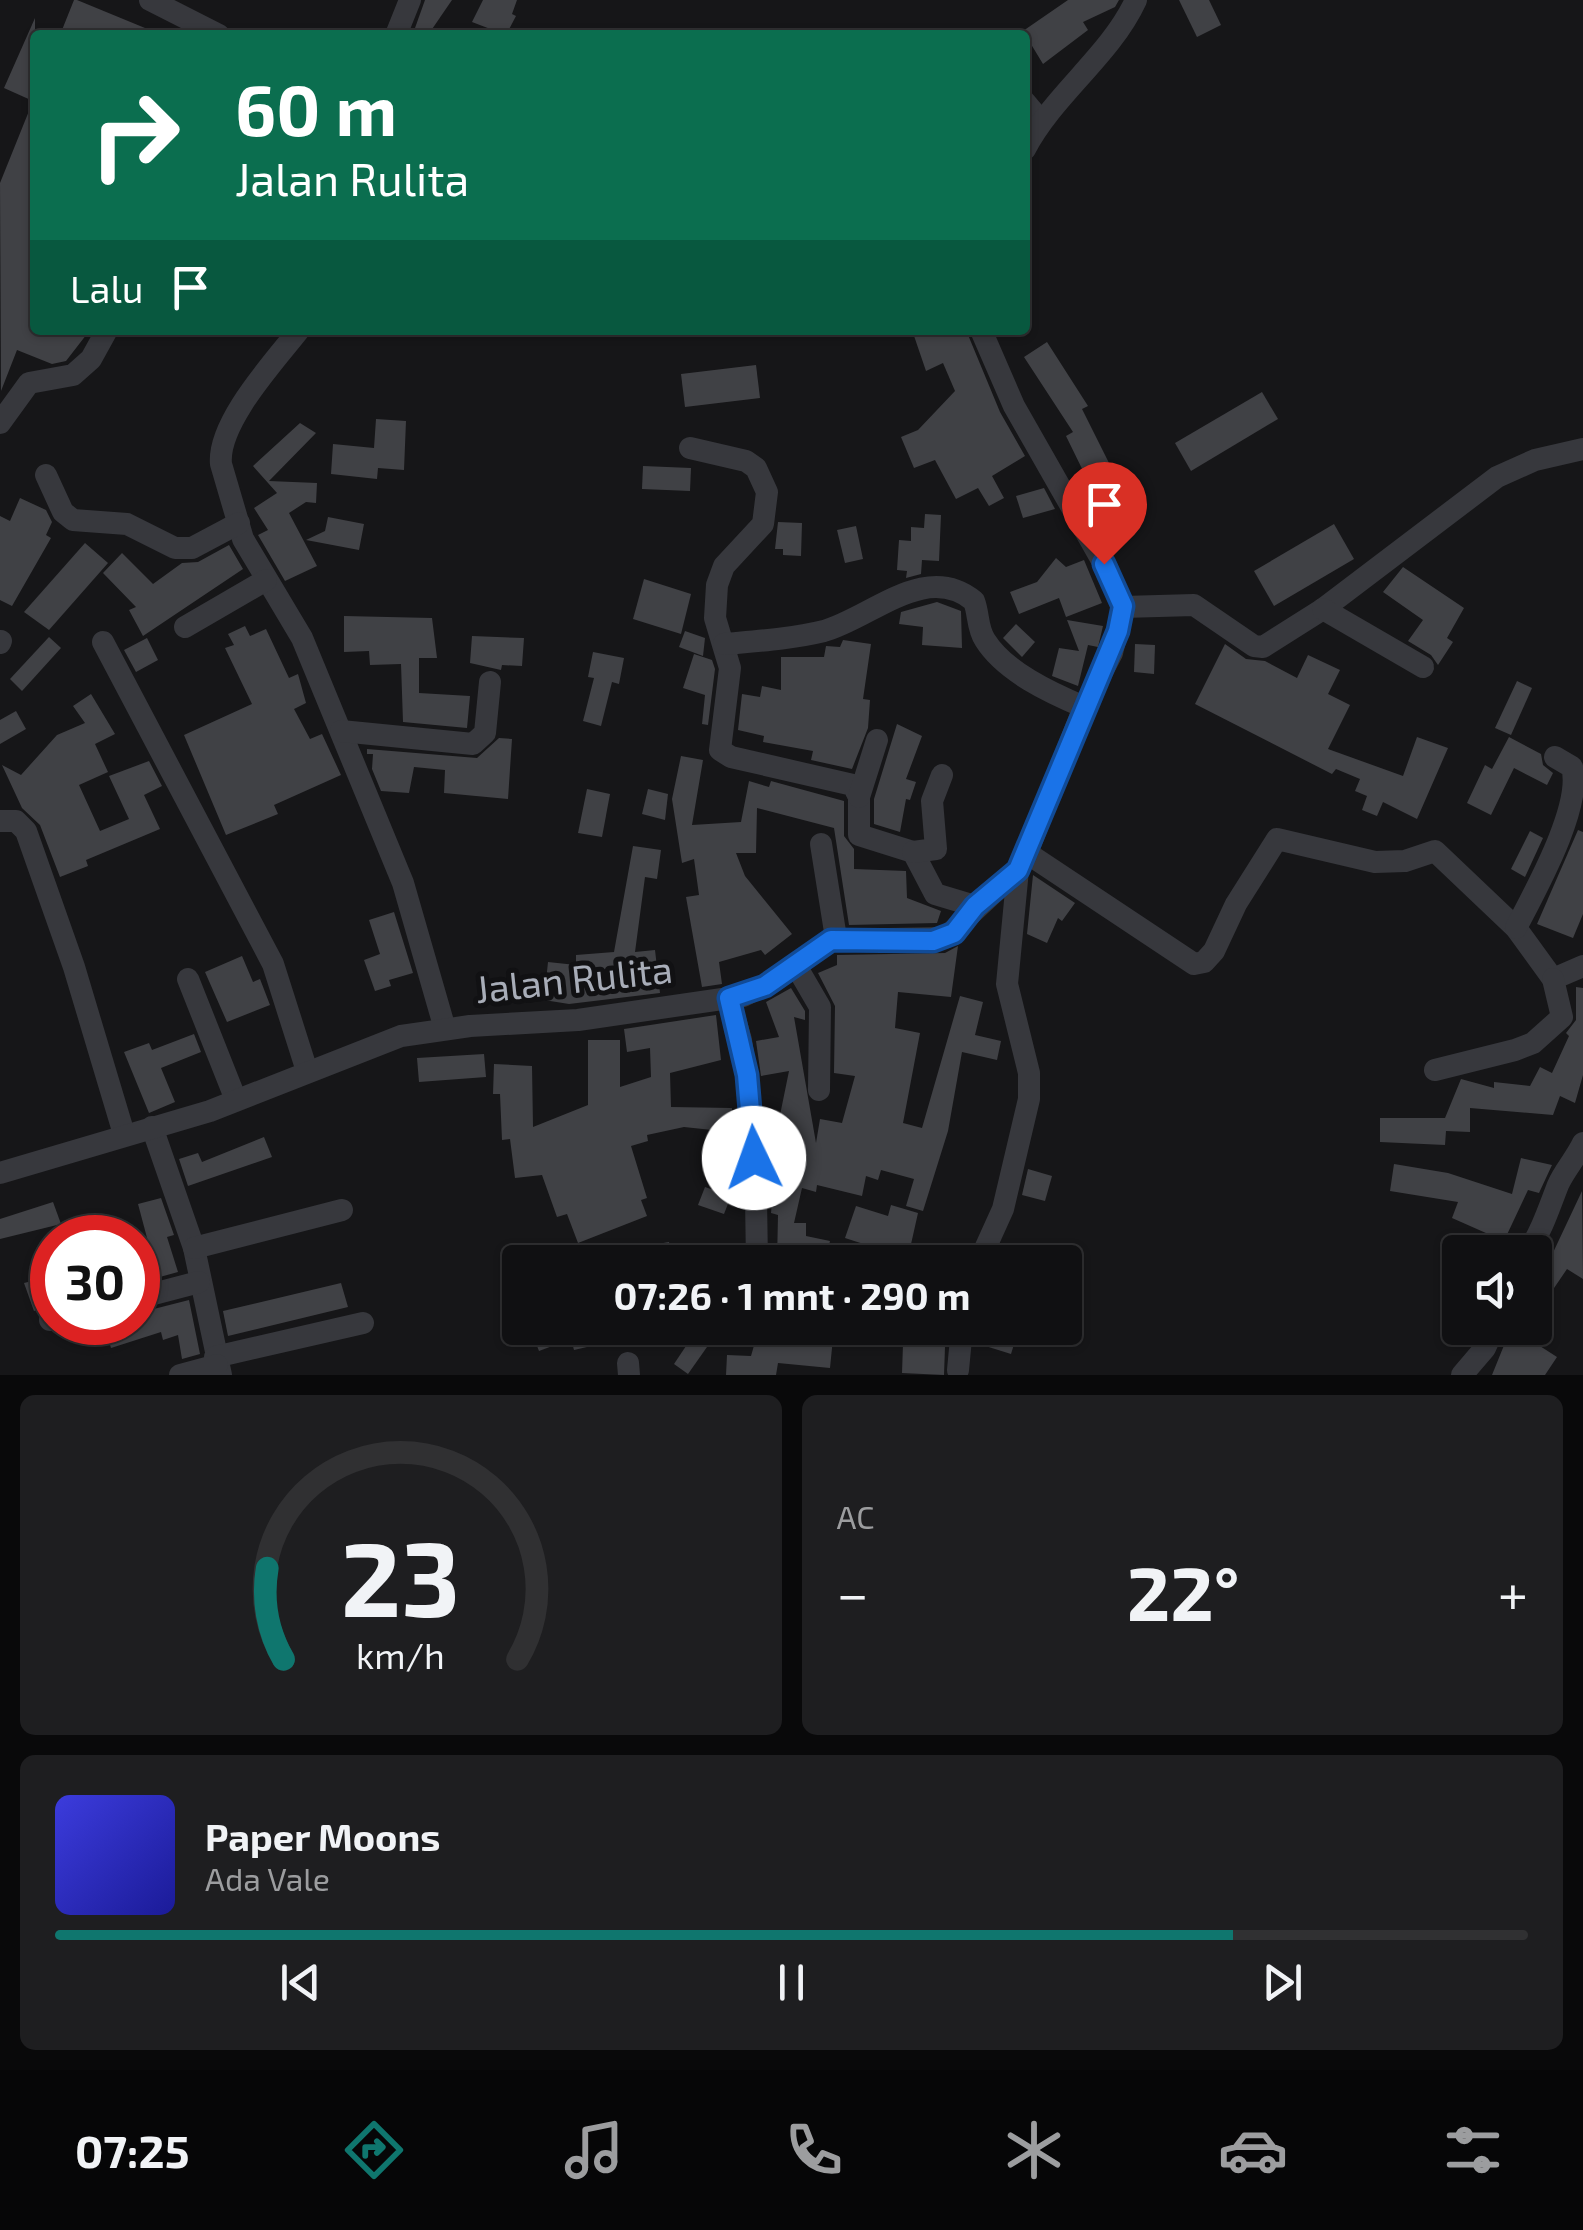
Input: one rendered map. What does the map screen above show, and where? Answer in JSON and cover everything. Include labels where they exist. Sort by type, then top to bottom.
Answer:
[{"type":"street","points":[[150,0],[209,30]]},
{"type":"street","points":[[398,30],[410,0]]},
{"type":"street","points":[[1030,140],[1041,121],[1121,31],[1136,0]]},
{"type":"street","points":[[1030,108],[1041,121]]},
{"type":"street","points":[[0,424],[29,383],[57,381],[83,368],[104,335]]},
{"type":"street","points":[[295,335],[228,429],[220,452],[221,464],[239,523],[266,580],[302,638],[403,883],[446,1029]]},
{"type":"street","points":[[984,335],[1023,424],[1104,564],[1123,606],[1112,652],[1084,707],[1023,862],[1007,984],[1029,1073],[1029,1099],[1003,1209],[986,1245]]},
{"type":"street","points":[[690,448],[746,461],[756,468],[767,492],[764,524],[719,575],[715,618],[730,668],[718,738],[720,750],[731,758],[848,782],[859,797]]},
{"type":"street","points":[[1123,606],[1194,605],[1254,646],[1262,647],[1323,609],[1498,477],[1535,460],[1583,449]]},
{"type":"street","points":[[46,475],[63,512],[73,520],[126,524],[175,548],[192,548],[239,523]]},
{"type":"street","points":[[185,628],[266,580]]},
{"type":"street","points":[[724,644],[821,632],[852,621],[905,591],[960,592],[974,602],[980,630],[992,649],[1051,692],[1084,707]]},
{"type":"street","points":[[1323,609],[1423,667]]},
{"type":"street","points":[[103,642],[273,964],[307,1071]]},
{"type":"street","points":[[341,731],[473,744],[485,733],[490,682]]},
{"type":"street","points":[[876,740],[859,797],[858,835],[913,852],[936,849],[932,801],[942,776]]},
{"type":"street","points":[[1516,928],[1564,831],[1578,786],[1572,767],[1555,756]]},
{"type":"street","points":[[0,820],[16,821],[26,831],[42,870],[124,1134]]},
{"type":"street","points":[[1023,862],[1194,964],[1204,962],[1214,951],[1236,904],[1278,840],[1375,862],[1406,861],[1435,851],[1516,928],[1553,979],[1562,1017],[1532,1043],[1435,1070]]},
{"type":"street","points":[[822,844],[836,938],[938,940],[954,933],[975,906],[1023,862]]},
{"type":"street","points":[[913,852],[935,894],[975,906]]},
{"type":"street","name":"Jalan Rulita","points":[[0,1173],[236,1100],[372,1045],[446,1029],[578,1020],[729,998],[765,986],[836,938]]},
{"type":"street","points":[[795,964],[820,1007],[819,1090]]},
{"type":"street","points":[[1553,979],[1583,966]]},
{"type":"street","points":[[188,979],[236,1100]]},
{"type":"street","points":[[729,998],[740,1040],[755,1136],[757,1245]]},
{"type":"street","points":[[152,1127],[194,1248],[218,1366]]},
{"type":"street","points":[[1537,1235],[1560,1180],[1577,1172],[1583,1143]]},
{"type":"street","points":[[194,1248],[342,1210]]},
{"type":"street","points":[[160,1292],[199,1282]]},
{"type":"street","points":[[180,1375],[363,1322]]},
{"type":"street","points":[[958,1370],[960,1345]]},
{"type":"street","points":[[1462,1375],[1486,1345]]},
{"type":"building","points":[[77,0],[150,30],[62,30]]},
{"type":"building","points":[[425,0],[452,0],[431,30],[415,28]]},
{"type":"building","points":[[483,0],[517,0],[512,14],[516,16],[509,30],[493,30],[472,22]]},
{"type":"building","points":[[1068,0],[1119,0],[1115,7],[1083,22],[1088,30],[1043,64],[1030,43],[1030,30],[1024,30]]},
{"type":"building","points":[[1179,0],[1209,0],[1221,25],[1197,37]]},
{"type":"building","points":[[35,18],[35,30],[30,30],[30,100],[4,88]]},
{"type":"building","points":[[30,108],[30,335],[86,335],[66,361],[52,364],[17,350],[1,391],[0,183]]},
{"type":"building","points":[[914,335],[968,335],[1000,412],[1025,456],[992,476],[1004,498],[989,506],[978,488],[956,499],[935,460],[914,468],[901,437],[918,430],[955,391],[943,363],[926,371]]},
{"type":"building","points":[[1047,342],[1088,406],[1082,409],[1113,471],[1089,483],[1066,436],[1073,432],[1024,357]]},
{"type":"building","points":[[756,365],[760,398],[685,407],[681,374]]},
{"type":"building","points":[[1262,392],[1278,419],[1191,471],[1175,443]]},
{"type":"building","points":[[376,419],[406,421],[404,470],[378,468],[377,479],[331,474],[333,444],[374,448]]},
{"type":"building","points":[[300,423],[316,433],[269,481],[317,483],[316,503],[306,502],[289,513],[317,566],[285,581],[258,535],[268,530],[254,508],[277,493],[253,466]]},
{"type":"building","points":[[643,466],[691,468],[690,491],[642,489]]},
{"type":"building","points":[[1044,488],[1055,509],[1023,518],[1016,496]]},
{"type":"building","points":[[20,498],[46,510],[52,522],[46,535],[51,538],[12,606],[0,600],[0,516],[10,521]]},
{"type":"building","points":[[925,514],[941,515],[939,561],[922,560],[921,574],[906,578],[907,571],[897,570],[899,540],[911,541],[911,527],[924,528]]},
{"type":"building","points":[[328,517],[364,524],[359,550],[306,540],[325,531]]},
{"type":"building","points":[[778,522],[802,523],[801,556],[783,555],[783,549],[775,549]]},
{"type":"building","points":[[1334,524],[1354,559],[1274,606],[1254,571]]},
{"type":"building","points":[[856,526],[863,559],[845,563],[837,530]]},
{"type":"building","points":[[85,543],[108,563],[49,630],[24,612]]},
{"type":"building","points":[[229,545],[243,569],[143,636],[129,610],[136,607],[103,573],[122,553],[153,584],[182,563],[198,562]]},
{"type":"building","points":[[1056,558],[1066,567],[1084,560],[1102,603],[1066,617],[1059,598],[1019,614],[1010,592],[1037,582]]},
{"type":"building","points":[[1403,567],[1464,608],[1447,638],[1453,642],[1438,665],[1431,655],[1408,641],[1423,620],[1383,592]]},
{"type":"building","points":[[644,579],[691,594],[681,634],[633,619]]},
{"type":"building","points":[[937,602],[961,611],[962,648],[922,645],[923,627],[899,624],[901,612]]},
{"type":"building","points":[[344,616],[432,618],[437,658],[419,658],[419,693],[470,696],[467,728],[403,722],[401,664],[370,665],[369,651],[344,652]]},
{"type":"building","points":[[1067,620],[1103,626],[1098,647],[1088,645],[1078,686],[1052,676],[1059,648],[1079,651]]},
{"type":"building","points":[[1016,624],[1035,642],[1022,657],[1003,638]]},
{"type":"building","points":[[245,626],[250,636],[266,629],[289,678],[298,674],[306,703],[294,709],[310,739],[322,734],[341,775],[274,805],[278,814],[226,835],[184,735],[252,704],[225,648],[234,645],[228,634]]},
{"type":"building","points":[[685,631],[705,638],[703,656],[679,647]]},
{"type":"building","points":[[472,636],[524,638],[522,666],[502,665],[501,670],[470,663]]},
{"type":"building","points":[[49,637],[61,648],[22,691],[10,679]]},
{"type":"building","points":[[147,638],[158,660],[136,672],[124,650]]},
{"type":"building","points":[[843,640],[871,644],[863,699],[870,700],[868,728],[852,769],[811,760],[813,751],[763,742],[764,736],[738,730],[742,694],[760,697],[762,686],[781,690],[781,657],[824,657],[826,646],[840,647]]},
{"type":"building","points":[[1135,644],[1155,645],[1154,674],[1134,672]]},
{"type":"building","points":[[1225,644],[1246,659],[1265,661],[1297,678],[1308,655],[1340,670],[1328,694],[1350,705],[1328,749],[1403,776],[1417,737],[1448,748],[1417,819],[1383,802],[1377,816],[1362,810],[1367,796],[1355,791],[1360,779],[1336,769],[1332,774],[1195,704]]},
{"type":"building","points":[[593,652],[624,658],[619,684],[612,682],[601,726],[583,721],[594,678],[588,677]]},
{"type":"building","points":[[694,654],[712,660],[715,669],[708,725],[702,724],[705,695],[683,688]]},
{"type":"building","points":[[1517,681],[1532,688],[1511,735],[1495,728]]},
{"type":"building","points":[[91,694],[115,734],[95,744],[108,772],[79,785],[100,831],[129,819],[109,776],[149,761],[162,786],[144,795],[160,829],[86,860],[88,866],[60,877],[40,825],[22,808],[2,765],[21,775],[57,735],[85,723],[73,706]]},
{"type":"building","points":[[16,711],[26,729],[0,744],[0,720]]},
{"type":"building","points":[[897,724],[922,736],[906,779],[916,782],[910,800],[906,799],[900,832],[874,824],[874,799]]},
{"type":"building","points":[[1509,737],[1541,754],[1543,765],[1553,773],[1547,785],[1514,768],[1491,815],[1467,803],[1485,765],[1492,769]]},
{"type":"building","points":[[499,738],[512,739],[508,799],[444,793],[445,770],[414,767],[409,793],[381,791],[372,769],[373,754],[367,754],[367,749],[477,758]]},
{"type":"building","points":[[681,756],[703,760],[692,825],[741,822],[749,781],[769,787],[771,781],[844,801],[844,836],[854,849],[854,869],[906,871],[907,898],[941,911],[937,923],[849,925],[834,828],[757,808],[756,853],[736,853],[745,876],[792,934],[765,955],[761,950],[719,962],[722,984],[702,987],[686,897],[699,895],[694,859],[682,863],[672,799]]},
{"type":"building","points":[[587,789],[610,794],[602,837],[578,833]]},
{"type":"building","points":[[648,789],[668,794],[665,820],[642,814]]},
{"type":"building","points":[[1578,830],[1583,832],[1583,914],[1573,938],[1537,924]]},
{"type":"building","points":[[1530,831],[1543,838],[1525,877],[1511,869]]},
{"type":"building","points":[[633,846],[661,850],[657,879],[645,877],[635,952],[655,950],[660,993],[569,1004],[544,1000],[548,962],[576,965],[576,955],[614,952]]},
{"type":"building","points":[[1033,875],[1075,903],[1062,921],[1058,918],[1047,943],[1027,934]]},
{"type":"building","points":[[394,912],[413,973],[389,980],[391,986],[375,991],[364,960],[380,954],[369,920]]},
{"type":"building","points":[[958,946],[951,997],[898,992],[895,1028],[920,1033],[903,1123],[922,1128],[960,996],[983,1002],[975,1035],[1001,1041],[997,1060],[962,1052],[948,1131],[923,1211],[906,1206],[914,1179],[881,1170],[878,1180],[866,1176],[862,1196],[817,1185],[816,1192],[802,1188],[794,1223],[806,1223],[806,1236],[830,1241],[829,1245],[777,1245],[778,1215],[771,1213],[774,1178],[770,1164],[789,1071],[761,1076],[756,1041],[779,1037],[766,1002],[791,988],[805,1011],[805,1020],[794,1017],[816,1143],[820,1119],[842,1123],[855,1076],[834,1073],[835,1006],[818,973],[837,965],[837,955],[945,953]]},
{"type":"building","points":[[242,956],[253,982],[260,979],[270,1005],[227,1022],[205,972]]},
{"type":"building","points":[[1576,987],[1583,988],[1583,1075],[1575,1103],[1560,1096],[1553,1115],[1470,1108],[1470,1132],[1446,1131],[1445,1145],[1380,1142],[1380,1118],[1445,1118],[1461,1079],[1494,1088],[1494,1082],[1530,1086],[1540,1067],[1552,1073],[1569,1036],[1566,1033],[1576,1020]]},
{"type":"building","points":[[716,1015],[721,1060],[670,1073],[671,1107],[732,1108],[731,1132],[684,1127],[647,1135],[648,1141],[631,1146],[647,1198],[641,1200],[647,1216],[578,1243],[567,1214],[557,1217],[542,1175],[515,1178],[510,1139],[502,1140],[500,1094],[493,1094],[494,1064],[532,1066],[533,1127],[588,1105],[588,1040],[620,1040],[620,1087],[651,1077],[650,1048],[627,1052],[624,1029]]},
{"type":"building","points":[[194,1034],[201,1052],[161,1068],[175,1102],[149,1113],[124,1052],[149,1043],[152,1050]]},
{"type":"building","points":[[484,1054],[486,1077],[419,1082],[417,1058]]},
{"type":"building","points":[[264,1137],[272,1157],[188,1186],[179,1159],[198,1153],[202,1162]]},
{"type":"building","points":[[1521,1158],[1552,1165],[1539,1193],[1528,1190],[1507,1235],[1490,1235],[1452,1218],[1458,1202],[1390,1191],[1394,1164],[1448,1173],[1512,1194]]},
{"type":"building","points":[[1028,1169],[1052,1176],[1045,1201],[1022,1195]]},
{"type":"building","points":[[705,1187],[731,1196],[724,1214],[698,1205]]},
{"type":"building","points":[[1582,1191],[1583,1279],[1567,1269],[1552,1291],[1552,1255]]},
{"type":"building","points":[[161,1198],[174,1235],[167,1237],[178,1272],[160,1277],[160,1215],[141,1215],[138,1204]]},
{"type":"building","points":[[53,1202],[58,1215],[30,1215],[30,1232],[0,1239],[0,1219]]},
{"type":"building","points":[[891,1205],[918,1213],[911,1245],[867,1245],[845,1238],[856,1206],[888,1216]]},
{"type":"building","points":[[341,1283],[348,1307],[228,1336],[223,1311]]},
{"type":"building","points":[[189,1300],[200,1354],[182,1359],[178,1335],[163,1340],[160,1307]]},
{"type":"building","points":[[687,1345],[707,1347],[688,1374],[674,1364]]},
{"type":"building","points":[[754,1345],[832,1345],[830,1368],[778,1363],[776,1375],[726,1375],[727,1355],[751,1356]]},
{"type":"building","points":[[903,1345],[945,1347],[944,1375],[902,1373]]},
{"type":"building","points":[[982,1345],[1014,1345],[1011,1354]]},
{"type":"building","points":[[1504,1345],[1538,1345],[1557,1357],[1545,1375],[1492,1375]]},
{"type":"route","points":[[754,1158],[747,1075],[729,998],[743,996],[774,981],[806,955],[836,938],[933,941],[950,936],[975,906],[1018,870],[1118,631],[1123,606],[1104,564]]}]
